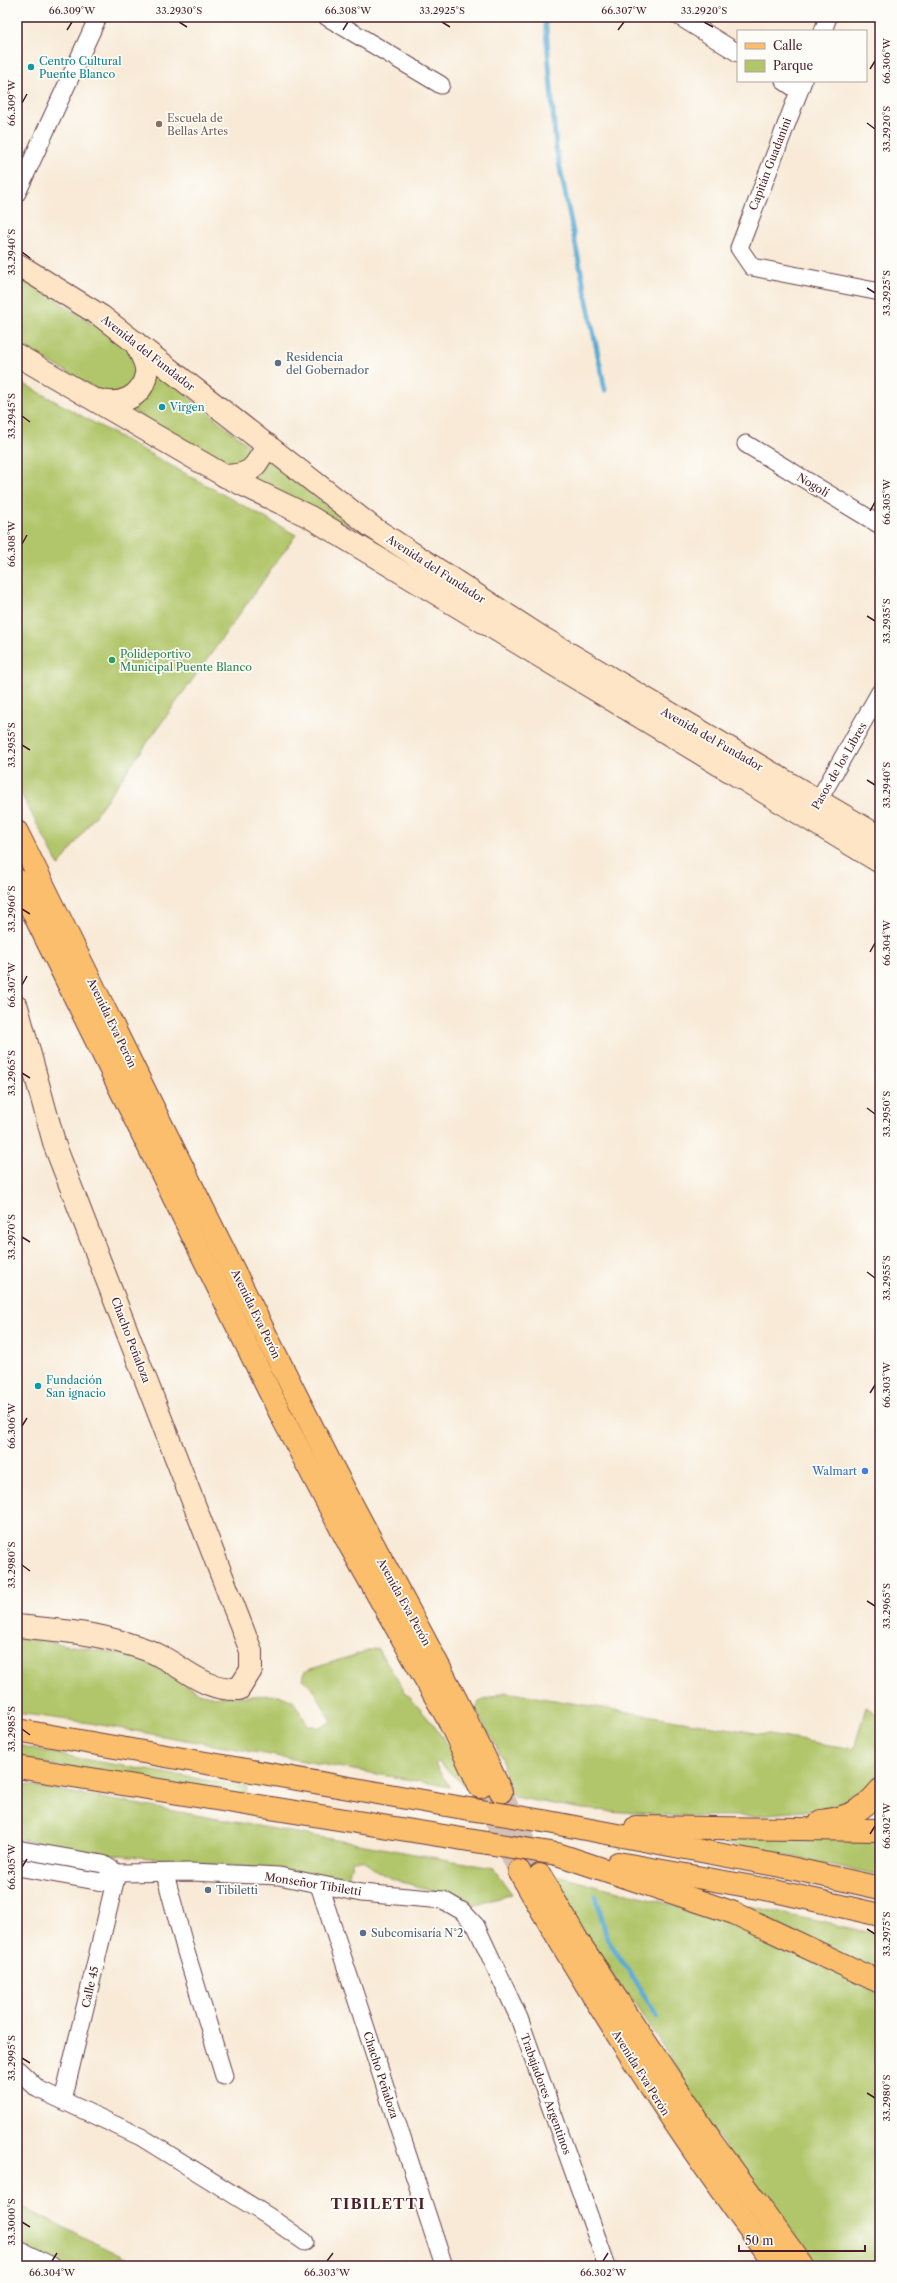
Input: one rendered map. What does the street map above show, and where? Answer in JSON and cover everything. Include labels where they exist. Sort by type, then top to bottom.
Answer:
[{"type":"main road","name":"Avenida del Fundador","points":[[17,264],[101,316],[372,527],[541,637],[683,722],[814,809],[880,862]]},
{"type":"main road","points":[[94,399],[111,404],[135,395],[146,374],[143,359],[135,342]]},
{"type":"main road","name":"Avenida del Fundador","points":[[17,355],[224,476],[315,520],[814,809],[880,836]]},
{"type":"main road","points":[[224,476],[241,475],[250,471],[268,445]]},
{"type":"main road","name":"Avenida Eva Perón","points":[[17,832],[312,1426],[368,1537],[464,1713],[501,1792]]},
{"type":"main road","name":"Avenida Eva Perón","points":[[17,880],[22,903],[283,1419],[349,1544],[438,1702],[480,1787]]},
{"type":"main road","name":"Chacho Peñaloza","points":[[17,1007],[55,1146],[251,1651],[251,1670],[239,1689],[224,1689],[207,1685],[161,1656],[128,1644],[91,1634],[17,1626]]},
{"type":"main road","points":[[17,1730],[543,1821],[786,1867],[880,1888]]},
{"type":"main road","points":[[17,1767],[690,1875],[775,1891],[880,1915]]},
{"type":"main road","points":[[780,1828],[843,1818],[860,1810],[880,1790]]},
{"type":"main road","points":[[543,1821],[683,1829],[780,1828],[880,1830]]},
{"type":"main road","points":[[557,1854],[734,1913],[880,1982]]},
{"type":"main road","name":"Avenida Eva Perón","points":[[519,1871],[585,1984],[652,2092],[695,2156],[777,2266]]},
{"type":"main road","name":"Avenida Eva Perón","points":[[540,1875],[578,1940],[679,2094],[754,2201],[803,2266]]},
{"type":"street","points":[[17,193],[98,17]]},
{"type":"street","points":[[327,17],[441,85]]},
{"type":"street","points":[[680,17],[737,52]]},
{"type":"street","points":[[822,30],[828,17]]},
{"type":"street","points":[[787,82],[801,86]]},
{"type":"street","name":"Capitán Guadanini","points":[[801,86],[739,248],[752,267],[880,292]]},
{"type":"street","name":"Nogolí","points":[[746,444],[880,526]]},
{"type":"street","name":"Pasos de los Libres","points":[[814,809],[880,692]]},
{"type":"street","name":"Monseñor Tibiletti","points":[[17,1849],[103,1864],[117,1873],[165,1874],[192,1872],[279,1876],[361,1893],[443,1900],[462,1910],[476,1926]]},
{"type":"street","name":"Monseñor Tibiletti","points":[[17,1868],[102,1882],[117,1873]]},
{"type":"street","name":"Calle 45","points":[[64,2100],[117,1873]]},
{"type":"street","points":[[165,1874],[186,1952],[224,2076]]},
{"type":"street","name":"Chacho Peñaloza","points":[[319,1885],[444,2266]]},
{"type":"street","name":"Trabajadores Argentinos","points":[[476,1926],[519,2018],[607,2266]]},
{"type":"street","points":[[17,2069],[38,2088],[141,2137],[268,2216],[305,2242]]},
{"type":"street","points":[[17,2249],[52,2266]]},
{"type":"green space","points":[[17,274],[128,347],[138,374],[129,388],[121,394],[105,394],[17,343]]},
{"type":"green space","points":[[150,366],[247,444],[250,453],[247,464],[227,468],[126,407]]},
{"type":"green space","name":"Polideportivo Municipal Puente Blanco","points":[[17,380],[296,535],[59,866],[17,786]]},
{"type":"green space","points":[[268,458],[354,528],[252,480]]},
{"type":"green space","points":[[17,1637],[110,1652],[138,1659],[168,1673],[199,1693],[215,1697],[279,1695],[293,1701],[308,1725],[321,1728],[331,1721],[316,1693],[303,1679],[305,1671],[377,1648],[406,1693],[433,1724],[449,1747],[465,1786],[438,1762],[435,1764],[450,1787],[90,1723],[17,1713]]},
{"type":"green space","points":[[505,1692],[854,1749],[866,1707],[874,1712],[880,1721],[880,1780],[872,1791],[840,1808],[745,1816],[676,1816],[582,1809],[513,1797],[505,1775],[502,1757],[475,1709],[479,1702]]},
{"type":"green space","points":[[17,1745],[82,1759],[247,1787],[245,1798],[17,1759]]},
{"type":"green space","points":[[17,1783],[493,1868],[512,1894],[470,1907],[445,1894],[390,1878],[372,1867],[364,1860],[353,1860],[348,1877],[340,1883],[269,1870],[89,1852],[17,1839]]},
{"type":"green space","points":[[664,1835],[880,1836],[880,1875],[740,1846]]},
{"type":"green space","points":[[548,1874],[648,1898],[718,1918],[880,1993],[880,2266],[811,2266],[697,2108],[678,2069],[633,2001],[584,1938]]},
{"type":"green space","points":[[749,1906],[880,1935],[880,1976],[747,1911]]},
{"type":"green space","points":[[17,2204],[141,2266],[17,2266]]},
{"type":"waterway","points":[[545,17],[556,148],[605,390]]},
{"type":"waterway","points":[[596,1896],[607,1938],[658,2017]]},
{"type":"tunnel","points":[[480,1787],[519,1871]]},
{"type":"tunnel","points":[[501,1792],[540,1875]]},
{"type":"place","name":"Centro Cultural Puente Blanco","points":[[31,67]]},
{"type":"place","name":"Escuela de Bellas Artes","points":[[159,124]]},
{"type":"place","name":"Residencia del Gobernador","points":[[278,363]]},
{"type":"place","name":"Virgen","points":[[162,407]]},
{"type":"place","name":"Polideportivo Municipal Puente Blanco","points":[[112,660]]},
{"type":"place","name":"Fundación San ignacio","points":[[38,1386]]},
{"type":"place","name":"Walmart","points":[[865,1471]]},
{"type":"place","name":"Tibiletti","points":[[208,1890]]},
{"type":"place","name":"Subcomisaría N°2","points":[[363,1933]]},
{"type":"district","name":"TIBILETTI","points":[[378,2203]]}]
